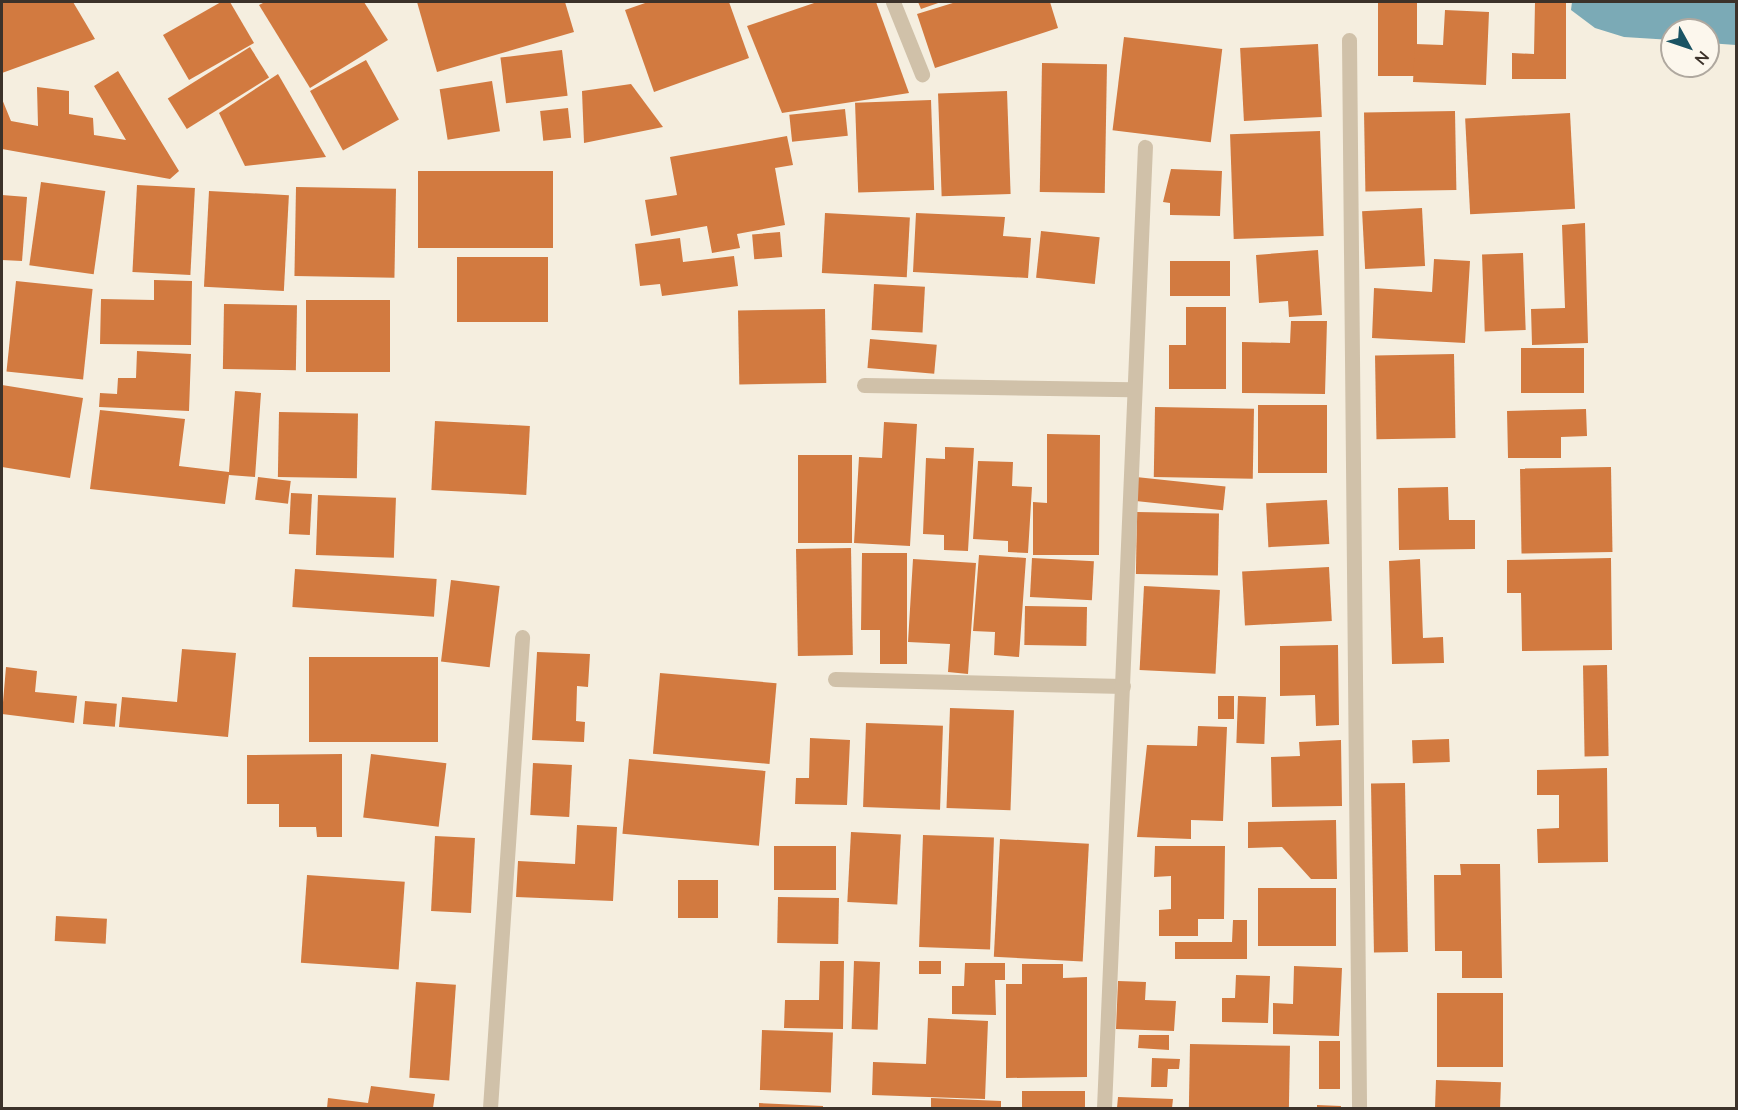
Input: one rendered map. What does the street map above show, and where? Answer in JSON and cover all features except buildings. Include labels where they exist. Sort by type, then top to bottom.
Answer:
[{"type":"street","points":[[893,2],[922,74]]},
{"type":"street","points":[[1349,40],[1359,1108]]},
{"type":"street","points":[[1104,1108],[1123,686],[1131,389],[1144,147]]},
{"type":"street","points":[[864,386],[1131,389]]},
{"type":"street","points":[[489,1108],[522,637]]},
{"type":"street","points":[[835,679],[1123,686]]},
{"type":"water","points":[[1572,2],[1736,2],[1736,45],[1720,44],[1720,18],[1660,18],[1660,39],[1624,37],[1595,28],[1571,10]]}]
